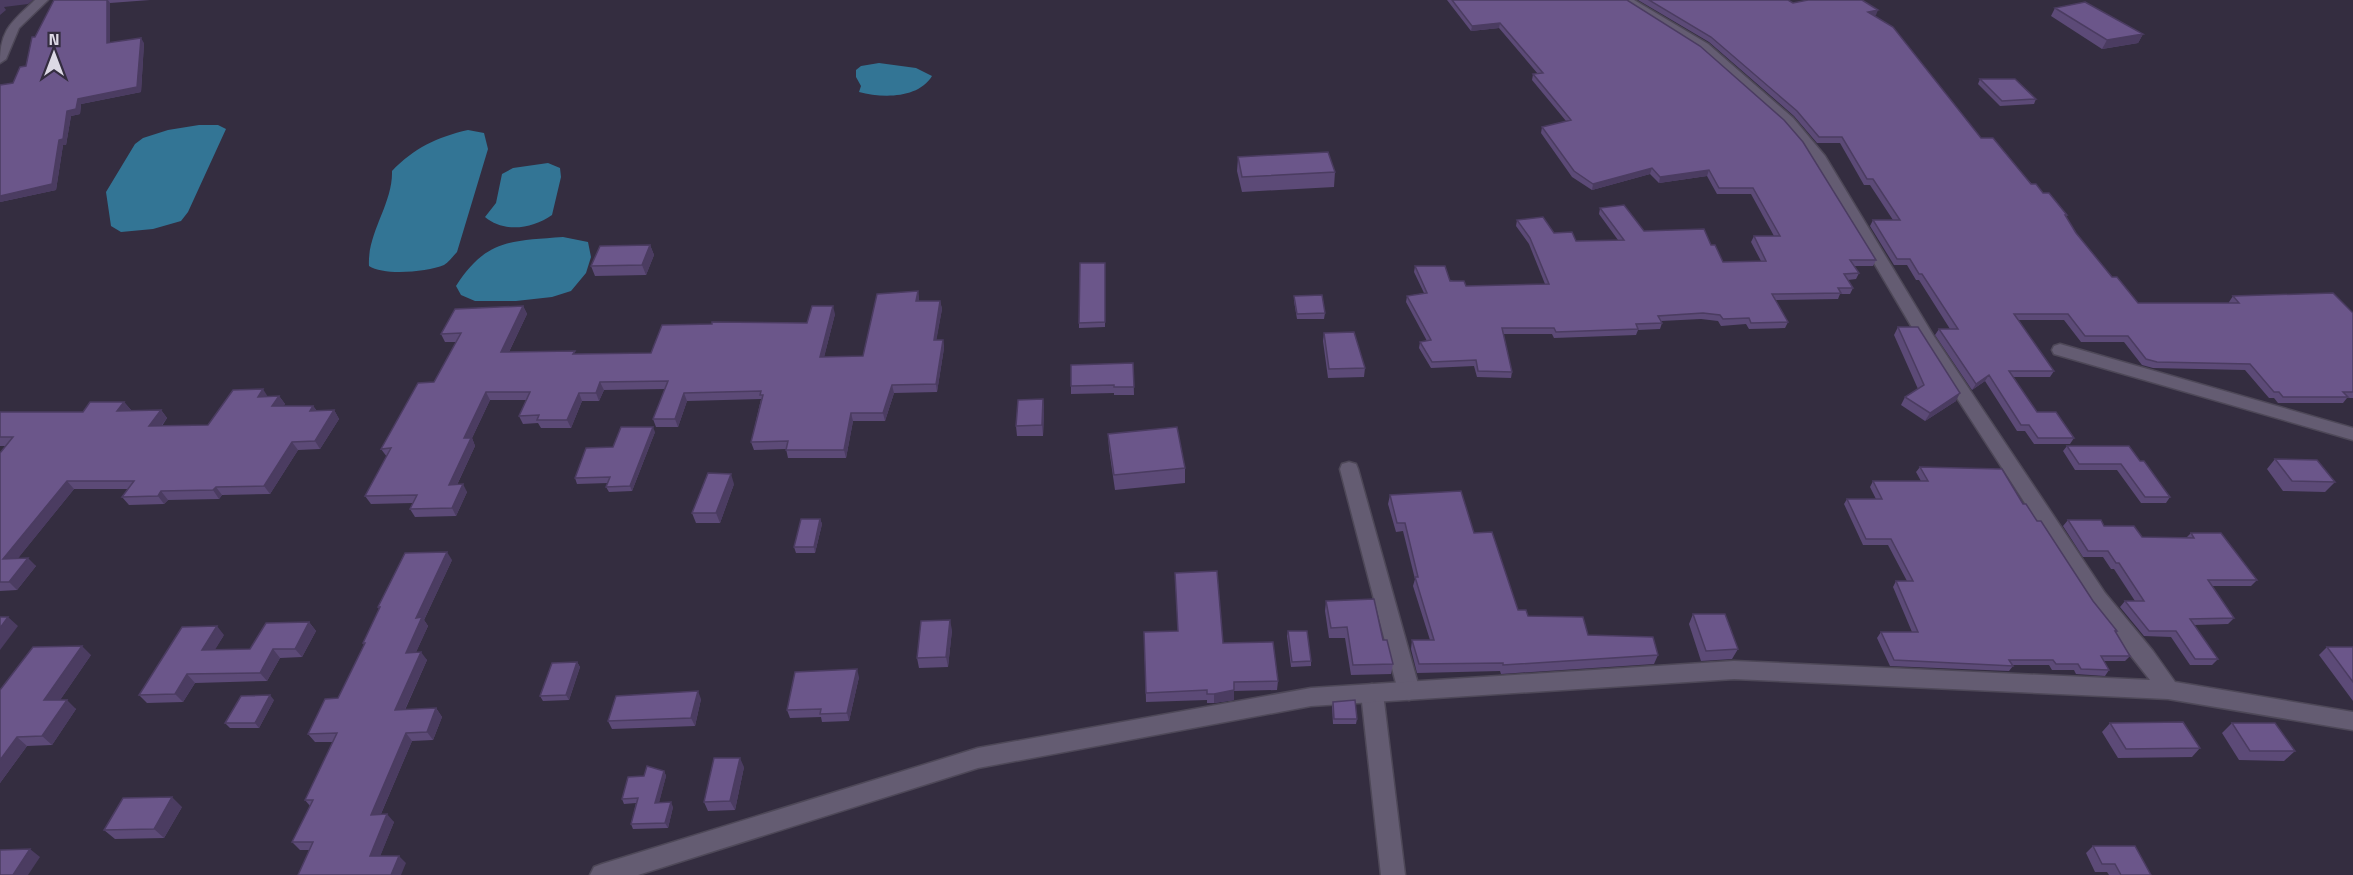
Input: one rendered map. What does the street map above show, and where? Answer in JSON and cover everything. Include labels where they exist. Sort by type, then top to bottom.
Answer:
[{"type":"street","points":[[0,59],[13,27],[42,0]]},
{"type":"street","points":[[1626,0],[1704,47],[1788,121],[1820,159],[1926,337],[2098,599],[2146,657],[2168,690]]},
{"type":"street","points":[[2060,350],[2353,434]]},
{"type":"street","points":[[1349,469],[1409,691]]},
{"type":"street","points":[[602,875],[978,758],[1311,697],[1734,670],[2168,690],[2353,721]]},
{"type":"street","points":[[1372,693],[1393,875]]},
{"type":"water","points":[[879,63],[916,68],[932,76],[926,84],[909,93],[889,96],[859,92],[861,86],[856,77],[856,70],[861,66]]},
{"type":"water","points":[[199,125],[218,125],[226,129],[188,212],[181,221],[153,229],[121,232],[111,226],[106,192],[135,144],[143,138],[168,130]]},
{"type":"water","points":[[468,130],[484,133],[488,149],[457,252],[444,265],[427,270],[395,272],[369,266],[369,254],[389,195],[392,171],[427,144]]},
{"type":"water","points":[[548,163],[560,168],[561,177],[552,215],[536,223],[518,227],[501,225],[485,217],[496,203],[502,174],[513,168]]},
{"type":"water","points":[[563,237],[588,242],[591,257],[586,273],[571,291],[552,297],[516,301],[475,301],[461,295],[456,286],[478,259],[501,245]]},
{"type":"building","points":[[54,0],[107,0],[107,43],[141,38],[137,87],[78,99],[76,109],[67,111],[63,139],[59,140],[52,184],[0,196],[0,85],[13,83],[20,67],[26,66],[32,37],[35,37]]},
{"type":"building","points":[[1452,0],[1627,0],[1700,46],[1784,120],[1803,142],[1876,260],[1850,260],[1859,273],[1844,274],[1853,288],[1838,288],[1841,293],[1772,294],[1788,322],[1751,323],[1749,318],[1723,319],[1720,315],[1703,313],[1658,316],[1662,323],[1636,324],[1638,329],[1556,332],[1554,328],[1502,328],[1512,372],[1478,371],[1476,360],[1432,362],[1420,342],[1431,340],[1407,296],[1427,293],[1415,266],[1445,266],[1450,281],[1464,281],[1466,286],[1549,284],[1530,238],[1517,220],[1543,217],[1554,233],[1572,232],[1576,241],[1624,240],[1600,208],[1624,205],[1644,231],[1704,229],[1711,245],[1715,245],[1723,262],[1766,261],[1754,236],[1780,236],[1753,188],[1719,188],[1709,170],[1660,177],[1652,168],[1593,184],[1574,171],[1542,127],[1571,120],[1533,74],[1543,73],[1500,23],[1472,26]]},
{"type":"building","points":[[1649,0],[1788,0],[1793,3],[1808,0],[1862,0],[1878,10],[1868,12],[1893,27],[1981,138],[1993,138],[2031,184],[2036,184],[2043,193],[2049,193],[2067,215],[2065,215],[2076,233],[2112,277],[2117,277],[2138,303],[2239,303],[2233,296],[2333,293],[2353,313],[2353,392],[2343,392],[2348,397],[2283,397],[2279,392],[2274,392],[2250,364],[2157,362],[2146,359],[2128,336],[2085,336],[2068,314],[2014,314],[2054,371],[2009,371],[2037,412],[2056,412],[2074,438],[2038,438],[2029,425],[2021,425],[1989,375],[1976,384],[1939,329],[1958,329],[1922,274],[1919,274],[1910,259],[1897,259],[1873,220],[1900,220],[1873,179],[1867,179],[1842,137],[1819,137],[1797,111],[1711,37]]},
{"type":"building","points":[[2085,2],[2143,34],[2107,40],[2055,8]]},
{"type":"building","points":[[1980,79],[2015,79],[2036,99],[2002,101]]},
{"type":"building","points":[[1328,152],[1335,172],[1242,177],[1238,157]]},
{"type":"building","points":[[650,245],[642,265],[591,266],[600,246]]},
{"type":"building","points":[[1080,263],[1105,263],[1105,322],[1079,323]]},
{"type":"building","points":[[918,291],[916,301],[940,301],[934,340],[943,340],[936,384],[892,385],[883,413],[851,413],[844,450],[786,450],[788,441],[751,442],[763,395],[760,395],[761,391],[684,393],[675,419],[653,419],[668,381],[600,382],[596,393],[579,393],[567,420],[537,420],[539,415],[519,416],[530,392],[486,392],[464,438],[471,438],[449,485],[463,484],[452,508],[410,509],[417,495],[365,496],[391,448],[381,449],[418,383],[434,382],[461,333],[441,334],[455,309],[523,306],[501,352],[575,351],[573,354],[651,353],[662,325],[712,324],[712,322],[807,323],[812,306],[833,306],[820,357],[863,356],[877,294]]},
{"type":"building","points":[[1322,295],[1325,313],[1297,314],[1294,296]]},
{"type":"building","points":[[1898,327],[1918,327],[1960,393],[1930,413],[1905,397],[1924,385]]},
{"type":"building","points":[[1354,332],[1365,368],[1329,369],[1324,333]]},
{"type":"building","points":[[1133,363],[1134,387],[1071,386],[1071,365]]},
{"type":"building","points":[[263,389],[258,397],[279,396],[272,406],[313,406],[310,411],[334,410],[315,441],[292,442],[264,486],[161,491],[158,496],[122,497],[134,481],[67,481],[3,559],[28,558],[9,582],[0,582],[0,453],[13,437],[0,437],[0,412],[83,412],[90,402],[124,402],[117,411],[161,410],[149,426],[208,425],[233,390]]},
{"type":"building","points":[[1043,399],[1042,425],[1016,426],[1018,400]]},
{"type":"building","points":[[621,427],[653,427],[630,486],[606,487],[610,477],[575,478],[586,448],[613,447]]},
{"type":"building","points":[[1177,427],[1185,468],[1114,475],[1108,434]]},
{"type":"building","points":[[2067,446],[2129,446],[2140,461],[2144,461],[2170,497],[2145,497],[2121,464],[2079,464]]},
{"type":"building","points":[[2275,459],[2317,460],[2335,482],[2292,481]]},
{"type":"building","points":[[1920,467],[2002,469],[2023,504],[2026,504],[2037,521],[2041,521],[2093,601],[2117,631],[2115,631],[2130,656],[2101,656],[2109,670],[2081,669],[2078,664],[2056,664],[2053,660],[2009,660],[2013,666],[1894,660],[1881,632],[1918,632],[1896,581],[1913,581],[1891,539],[1866,539],[1847,499],[1882,499],[1873,481],[1928,481]]},
{"type":"building","points":[[708,473],[731,474],[716,513],[692,513]]},
{"type":"building","points":[[1461,491],[1474,533],[1492,532],[1518,610],[1526,610],[1528,616],[1583,617],[1588,635],[1653,637],[1658,655],[1503,665],[1503,663],[1419,664],[1412,640],[1434,640],[1415,577],[1418,577],[1405,523],[1397,523],[1390,495]]},
{"type":"building","points":[[801,519],[820,519],[814,547],[794,547]]},
{"type":"building","points":[[2068,520],[2101,520],[2104,526],[2134,526],[2142,537],[2194,538],[2191,533],[2221,533],[2257,580],[2208,580],[2234,618],[2190,619],[2218,659],[2195,659],[2176,631],[2149,631],[2125,601],[2144,601],[2119,563],[2116,563],[2108,551],[2088,551]]},
{"type":"building","points":[[447,552],[416,618],[422,617],[406,653],[421,652],[395,710],[436,708],[427,732],[406,733],[371,815],[387,814],[370,856],[399,856],[391,875],[298,875],[313,842],[292,842],[313,800],[305,800],[337,733],[308,734],[325,699],[338,698],[365,643],[363,643],[380,607],[378,607],[405,553]]},
{"type":"building","points":[[1217,571],[1223,643],[1273,642],[1278,681],[1234,682],[1234,690],[1214,694],[1207,694],[1207,690],[1146,693],[1144,632],[1178,631],[1175,573]]},
{"type":"building","points":[[1374,599],[1383,640],[1387,640],[1393,664],[1353,665],[1347,627],[1331,628],[1326,601]]},
{"type":"building","points":[[1693,614],[1725,614],[1738,649],[1706,651]]},
{"type":"building","points":[[0,617],[8,617],[0,628]]},
{"type":"building","points":[[950,620],[946,657],[917,658],[921,621]]},
{"type":"building","points":[[309,622],[295,649],[273,649],[260,673],[187,674],[175,694],[139,695],[182,627],[217,626],[202,650],[250,649],[266,623]]},
{"type":"building","points":[[1288,631],[1307,631],[1311,661],[1292,662]]},
{"type":"building","points":[[82,646],[44,700],[67,700],[42,736],[17,737],[0,760],[0,690],[33,647]]},
{"type":"building","points":[[2327,647],[2353,647],[2353,682]]},
{"type":"building","points":[[577,662],[566,695],[540,696],[552,663]]},
{"type":"building","points":[[857,669],[847,713],[820,714],[821,709],[787,710],[795,672]]},
{"type":"building","points":[[698,691],[691,718],[608,721],[616,696]]},
{"type":"building","points":[[270,695],[255,723],[225,723],[241,696]]},
{"type":"building","points":[[1355,700],[1357,719],[1334,719],[1333,702]]},
{"type":"building","points":[[2183,722],[2200,748],[2126,749],[2110,723]]},
{"type":"building","points":[[2232,723],[2275,723],[2295,751],[2250,751]]},
{"type":"building","points":[[714,758],[740,758],[730,801],[704,802]]},
{"type":"building","points":[[647,766],[664,771],[655,803],[671,802],[665,823],[631,824],[638,798],[622,799],[628,777],[644,776]]},
{"type":"building","points":[[172,797],[154,829],[104,830],[123,798]]},
{"type":"building","points":[[2093,846],[2135,846],[2151,875],[2121,875],[2115,864],[2102,864]]},
{"type":"building","points":[[30,849],[13,875],[0,875],[0,850]]}]
